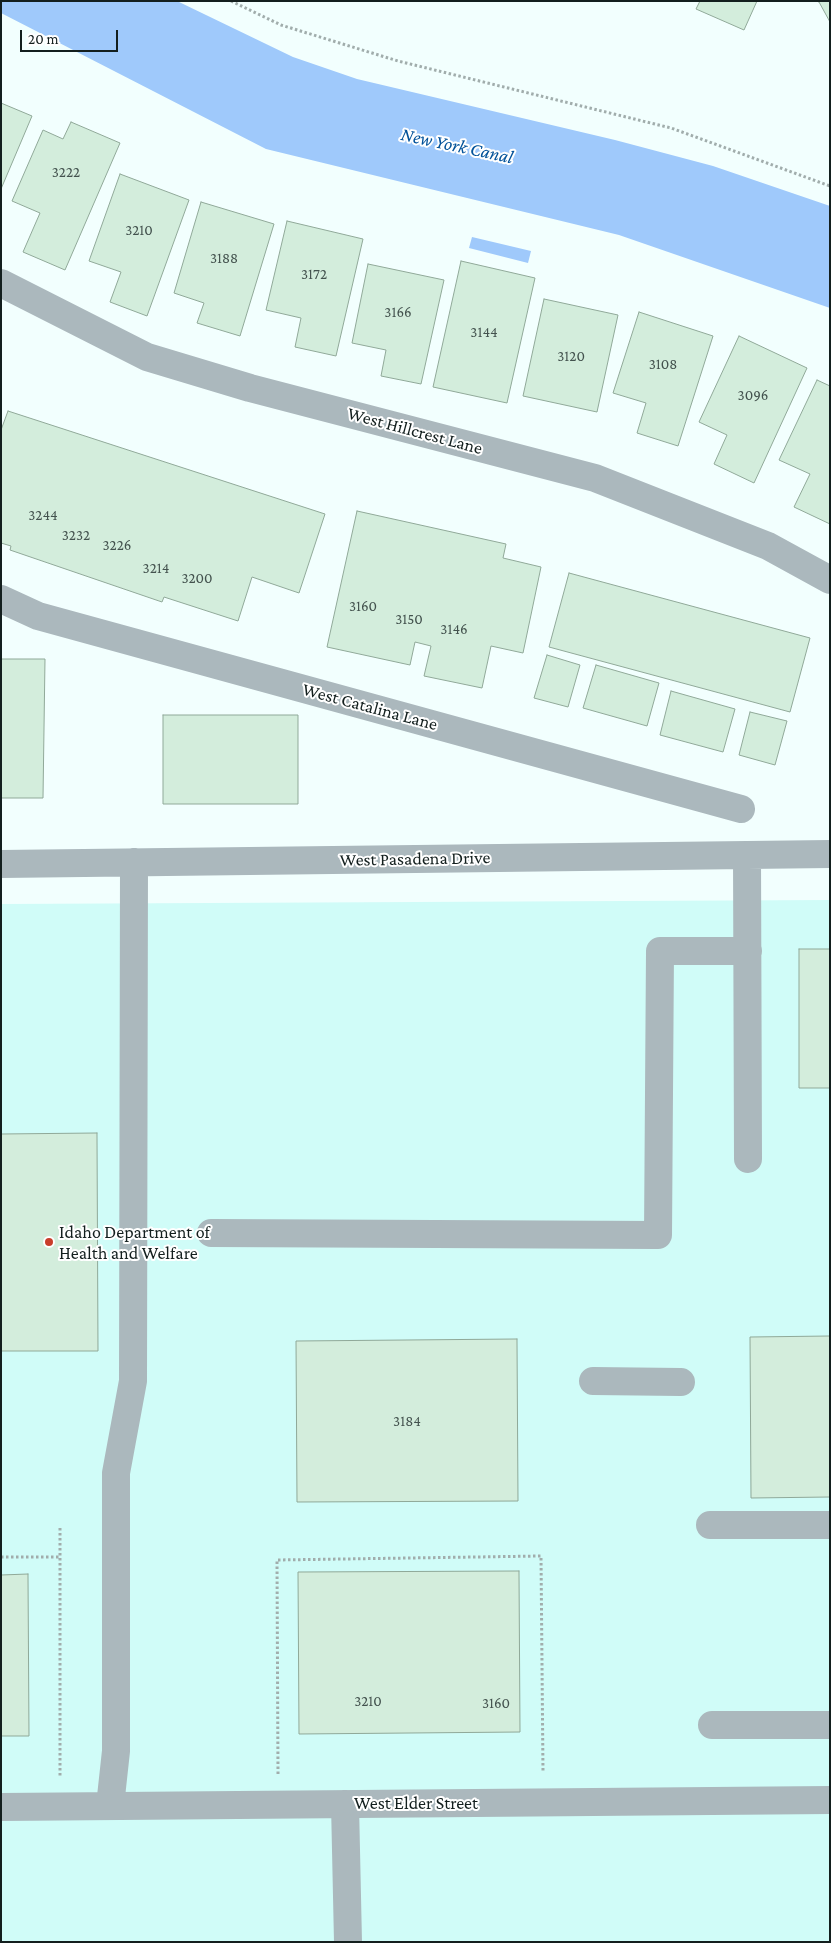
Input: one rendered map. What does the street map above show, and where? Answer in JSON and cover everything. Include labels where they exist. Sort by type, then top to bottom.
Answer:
[{"type":"street","name":"West Hillcrest Lane","points":[[1,283],[147,357],[250,388],[595,478],[768,546],[830,580]]},
{"type":"street","name":"West Catalina Lane","points":[[1,599],[38,616],[741,809]]},
{"type":"street","name":"West Pasadena Drive","points":[[1,864],[830,854]]},
{"type":"street","points":[[748,855],[748,1159]]},
{"type":"street","points":[[110,1806],[116,1751],[116,1473],[133,1381],[134,862]]},
{"type":"street","points":[[211,1232],[658,1235],[660,951],[748,951]]},
{"type":"street","points":[[593,1381],[681,1382]]},
{"type":"street","points":[[710,1525],[830,1525]]},
{"type":"street","points":[[712,1725],[830,1725]]},
{"type":"street","name":"West Elder Street","points":[[1,1807],[830,1800]]},
{"type":"street","points":[[345,1804],[348,1942]]},
{"type":"path","points":[[231,1],[281,25],[398,61],[671,128],[830,186]]},
{"type":"path","points":[[60,1528],[60,1776]]},
{"type":"path","points":[[278,1774],[277,1560],[541,1556],[543,1772]]},
{"type":"path","points":[[1,1558],[60,1557]]},
{"type":"shaded area","points":[[830,900],[830,1942],[1,1942],[1,904]]},
{"type":"water","name":"New York Canal","points":[[1,1],[177,1],[293,57],[357,79],[615,140],[713,166],[830,206],[830,308],[619,235],[266,149],[1,13]]},
{"type":"water","points":[[472,237],[531,251],[528,263],[469,248]]},
{"type":"building","points":[[700,1],[757,1],[744,30],[696,9]]},
{"type":"building","points":[[816,1],[830,1],[830,22],[819,2]]},
{"type":"building","points":[[1,103],[32,116],[1,189]]},
{"type":"building","points":[[71,122],[120,143],[65,270],[23,252],[40,213],[12,201],[43,130],[63,139]]},
{"type":"building","points":[[120,174],[189,200],[147,316],[110,302],[121,272],[89,261]]},
{"type":"building","points":[[201,202],[274,224],[240,336],[197,323],[204,303],[174,293]]},
{"type":"building","points":[[287,221],[363,239],[336,356],[295,347],[301,318],[266,310]]},
{"type":"building","points":[[461,261],[535,278],[507,403],[433,387]]},
{"type":"building","points":[[368,264],[444,280],[421,384],[381,376],[386,350],[352,343]]},
{"type":"building","points":[[544,299],[618,315],[597,412],[523,396]]},
{"type":"building","points":[[639,312],[713,336],[678,446],[637,433],[646,403],[613,393]]},
{"type":"building","points":[[739,336],[807,368],[754,483],[714,464],[727,435],[699,422]]},
{"type":"building","points":[[817,380],[830,386],[830,524],[794,507],[810,474],[779,460]]},
{"type":"building","points":[[8,411],[325,514],[299,593],[252,577],[238,621],[164,597],[162,602],[10,550],[11,546],[1,543],[1,430]]},
{"type":"building","points":[[357,511],[506,544],[503,558],[541,567],[523,653],[491,646],[482,688],[424,676],[431,646],[415,642],[410,665],[327,647]]},
{"type":"building","points":[[569,573],[810,638],[790,712],[549,647]]},
{"type":"building","points":[[547,655],[580,665],[568,707],[534,698]]},
{"type":"building","points":[[1,659],[45,659],[43,798],[1,798]]},
{"type":"building","points":[[596,665],[659,683],[647,726],[583,708]]},
{"type":"building","points":[[671,691],[735,709],[723,752],[660,735]]},
{"type":"building","points":[[750,712],[787,721],[775,765],[739,755]]},
{"type":"building","points":[[163,715],[298,715],[298,804],[163,804]]},
{"type":"building","points":[[799,949],[830,949],[830,1088],[799,1088]]},
{"type":"building","name":"Idaho Department of Health and Welfare","points":[[97,1133],[98,1351],[1,1351],[1,1134]]},
{"type":"building","points":[[830,1336],[830,1497],[751,1498],[750,1337]]},
{"type":"building","points":[[517,1339],[518,1501],[297,1502],[296,1341]]},
{"type":"building","points":[[519,1571],[520,1732],[299,1734],[298,1572]]},
{"type":"building","points":[[28,1574],[29,1736],[1,1736],[1,1575]]},
{"type":"place","name":"Idaho Department of Health and Welfare","points":[[49,1242]]}]
